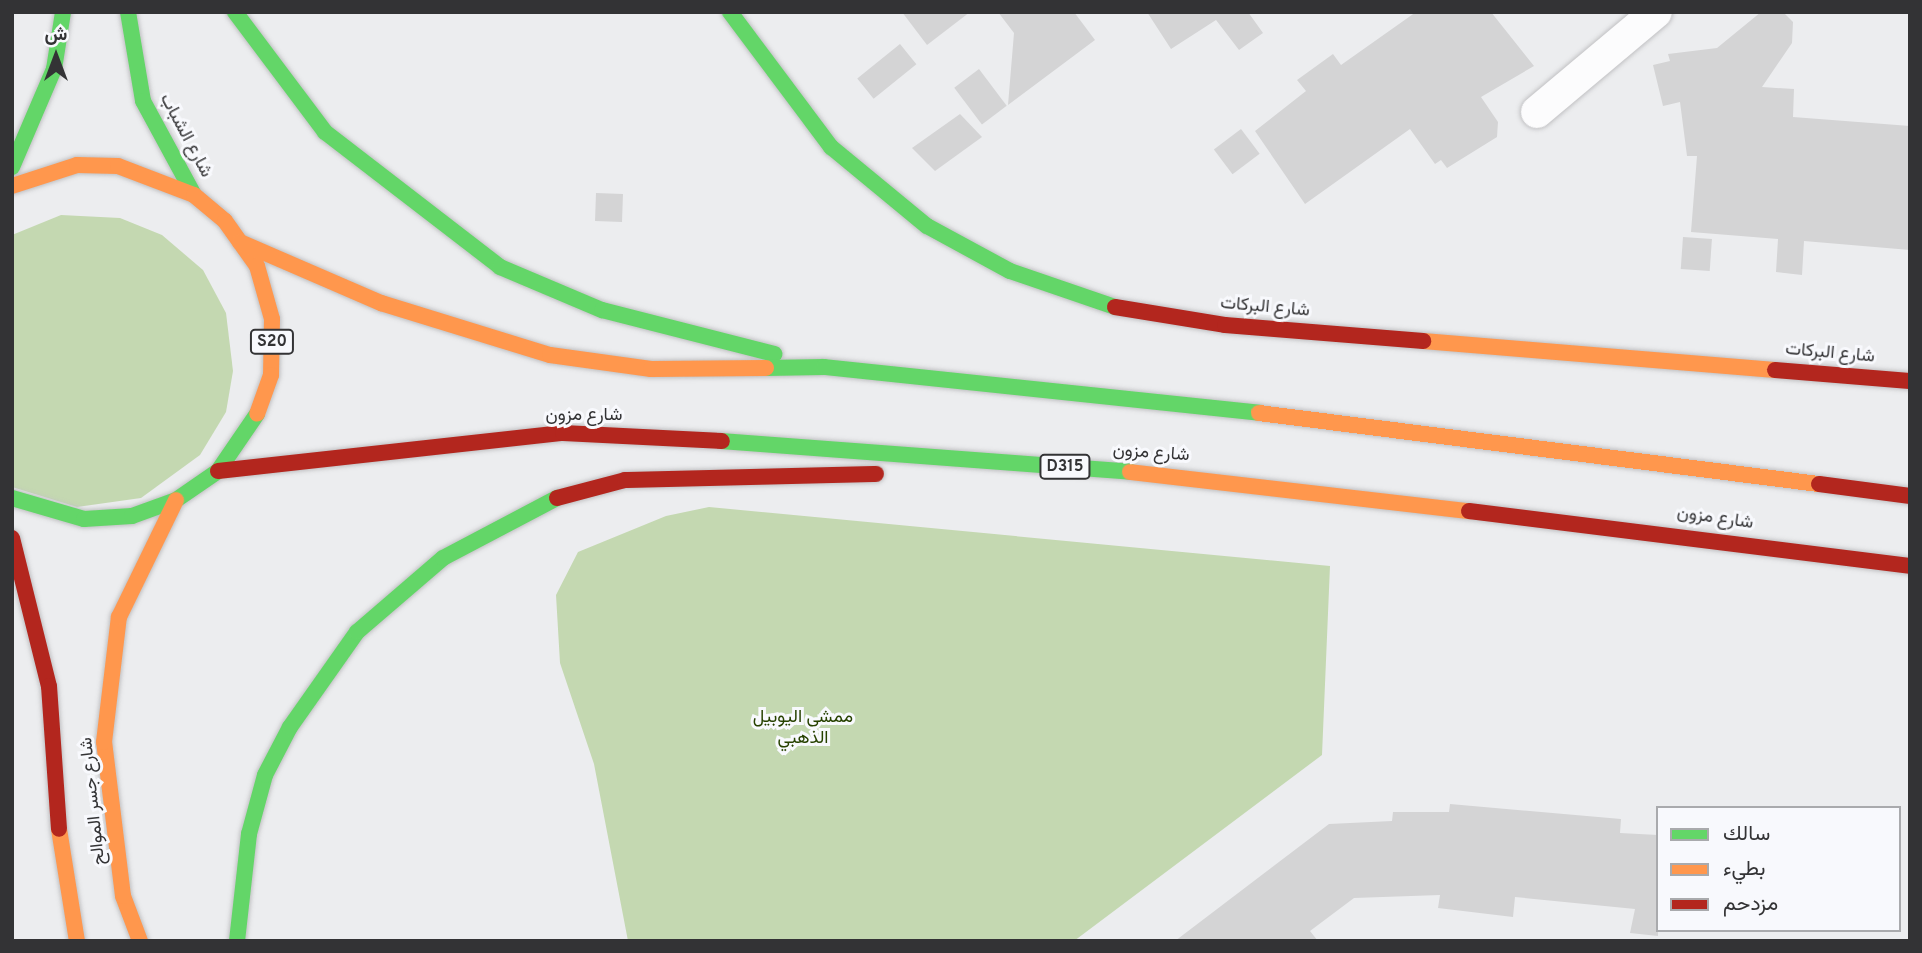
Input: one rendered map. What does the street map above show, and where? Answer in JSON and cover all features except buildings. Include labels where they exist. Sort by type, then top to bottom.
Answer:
[{"type":"main road","points":[[12,167],[54,69],[63,12]]},
{"type":"main road","name":"شارع الشباب","points":[[128,12],[143,101],[194,195]]},
{"type":"main road","points":[[235,12],[325,132],[500,267],[602,310],[824,367]]},
{"type":"main road","name":"شارع البركات","points":[[730,12],[831,147],[927,226],[1010,271],[1097,304],[1225,325],[1910,380]]},
{"type":"main road","name":"S20","points":[[12,186],[77,165],[118,166],[194,195],[240,242],[257,267],[272,319],[271,374],[252,427],[218,471],[176,500],[132,516],[85,519],[12,498]]},
{"type":"main road","points":[[240,242],[381,303],[550,355],[650,369],[824,367],[1448,433],[1905,494]]},
{"type":"main road","name":"شارع مزون","points":[[218,471],[563,433],[1217,479],[1910,566]]},
{"type":"main road","points":[[237,941],[249,834],[265,775],[290,727],[357,632],[443,558],[575,489],[625,480],[891,473],[982,461]]},
{"type":"main road","name":"شارع جسر الموالح","points":[[140,941],[123,896],[104,742],[119,617],[176,500]]},
{"type":"main road","name":"شارع جسر الموالح","points":[[12,538],[30,590],[49,686],[52,785],[76,941]]},
{"type":"street","points":[[1537,112],[1656,12]]},
{"type":"green space","points":[[61,215],[120,218],[162,235],[203,270],[226,313],[233,371],[226,412],[200,455],[141,498],[77,507],[12,487],[12,235]]},
{"type":"green space","name":"ممشى اليوبيل الذهبي","points":[[709,507],[1330,566],[1322,755],[1074,941],[628,941],[594,764],[560,663],[556,595],[578,552],[666,516]]},
{"type":"traffic: fast","points":[[12,167],[54,69],[63,12]]},
{"type":"traffic: fast","points":[[128,12],[143,101],[194,195]]},
{"type":"traffic: fast","points":[[235,12],[325,132],[500,267],[602,310],[774,354]]},
{"type":"traffic: fast","points":[[730,12],[831,147],[927,226],[1010,271],[1115,307]]},
{"type":"traffic: fast","points":[[766,368],[824,367],[1259,413]]},
{"type":"traffic: fast","points":[[12,498],[84,519],[132,516],[176,500],[218,471],[257,414]]},
{"type":"traffic: fast","points":[[722,441],[1130,472]]},
{"type":"traffic: fast","points":[[237,941],[249,834],[265,775],[290,727],[357,632],[443,558],[557,498]]},
{"type":"traffic: slow","points":[[12,186],[77,165],[118,166],[194,195],[225,221],[257,266],[272,319],[271,375],[257,414]]},
{"type":"traffic: slow","points":[[240,242],[381,303],[550,355],[651,369],[766,368]]},
{"type":"traffic: slow","points":[[1423,341],[1775,370]]},
{"type":"traffic: slow","points":[[1259,413],[1819,484]]},
{"type":"traffic: slow","points":[[1130,472],[1469,511]]},
{"type":"traffic: slow","points":[[140,941],[123,896],[104,742],[119,617],[176,500]]},
{"type":"traffic: slow","points":[[59,829],[77,941]]},
{"type":"traffic: jam","points":[[1115,307],[1225,325],[1423,341]]},
{"type":"traffic: jam","points":[[1775,370],[1910,381]]},
{"type":"traffic: jam","points":[[218,471],[563,433],[722,441]]},
{"type":"traffic: jam","points":[[557,498],[625,480],[876,474]]},
{"type":"traffic: jam","points":[[1819,484],[1910,496]]},
{"type":"traffic: jam","points":[[1469,511],[1910,566]]},
{"type":"traffic: jam","points":[[12,538],[49,686],[59,829]]}]
